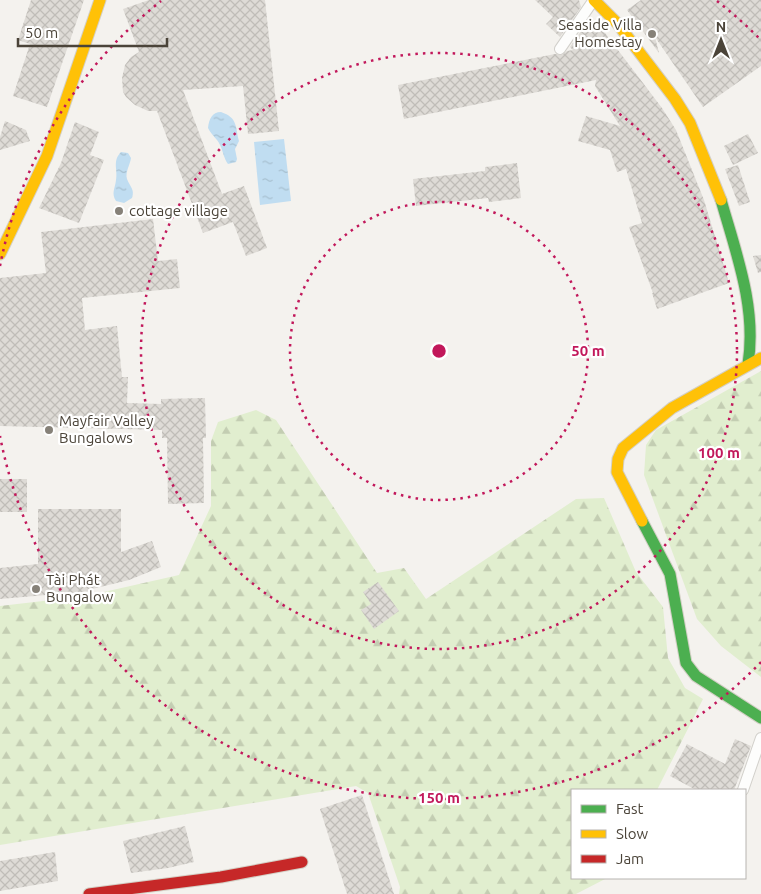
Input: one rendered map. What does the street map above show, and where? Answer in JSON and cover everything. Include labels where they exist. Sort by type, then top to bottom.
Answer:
[{"type":"street","points":[[0,254],[47,156],[100,0]]},
{"type":"street","points":[[594,0],[617,23],[675,99],[690,122],[719,195],[745,284],[751,345],[748,364]]},
{"type":"street","points":[[761,358],[672,408],[623,448],[618,459],[617,472],[670,574],[686,662],[696,676],[761,718]]},
{"type":"street","points":[[89,894],[221,877],[302,862]]},
{"type":"lane","points":[[560,49],[594,0]]},
{"type":"lane","points":[[743,789],[761,738]]},
{"type":"green space","points":[[761,371],[761,677],[721,646],[697,619],[644,475],[646,445],[656,430]]},
{"type":"green space","points":[[256,410],[276,420],[377,573],[404,568],[426,599],[576,499],[604,498],[636,572],[663,607],[668,658],[685,688],[703,699],[658,789],[571,789],[571,879],[605,879],[576,894],[399,894],[400,887],[368,793],[356,786],[0,845],[0,606],[86,596],[179,575],[211,506],[211,441],[218,422]]},
{"type":"water","points":[[221,112],[233,120],[239,141],[235,149],[236,162],[228,164],[219,143],[208,128],[209,122],[215,113]]},
{"type":"water","points":[[284,139],[291,201],[260,205],[254,142]]},
{"type":"water","points":[[121,152],[128,153],[131,158],[127,179],[133,190],[132,198],[124,203],[116,201],[114,193],[116,162]]},
{"type":"building","points":[[31,0],[84,0],[47,107],[13,96],[30,44],[18,40]]},
{"type":"building","points":[[149,0],[265,0],[279,131],[248,134],[243,86],[183,90],[222,194],[244,186],[267,248],[246,256],[233,222],[203,233],[157,111],[148,111],[135,105],[123,92],[122,78],[125,65],[131,57],[139,52],[123,9]]},
{"type":"building","points":[[535,0],[579,0],[581,7],[560,37],[546,24],[553,17]]},
{"type":"building","points":[[641,0],[761,0],[761,66],[703,107],[655,37],[659,53],[627,10]]},
{"type":"building","points":[[590,18],[605,33],[662,108],[676,130],[704,200],[729,283],[657,309],[629,227],[642,223],[626,169],[617,172],[610,150],[578,141],[586,116],[620,126],[595,86],[596,80],[404,119],[398,85],[555,54],[562,55],[567,51],[573,50],[570,47]]},
{"type":"building","points":[[5,121],[26,130],[30,141],[0,150],[0,137]]},
{"type":"building","points":[[75,122],[99,132],[90,155],[104,160],[79,223],[39,208],[61,163]]},
{"type":"building","points":[[748,134],[758,153],[733,165],[724,146]]},
{"type":"building","points":[[517,163],[521,198],[489,202],[488,198],[416,206],[413,179],[485,171],[485,167]]},
{"type":"building","points":[[738,165],[750,202],[739,206],[725,169]]},
{"type":"building","points":[[153,219],[158,261],[177,259],[180,288],[82,298],[85,330],[117,326],[122,377],[128,377],[127,403],[161,404],[161,399],[205,398],[206,438],[203,438],[204,503],[168,504],[167,438],[162,438],[162,430],[0,426],[0,278],[46,273],[41,232]]},
{"type":"building","points":[[761,255],[761,272],[758,273],[753,256]]},
{"type":"building","points":[[0,479],[27,479],[27,512],[0,512]]},
{"type":"building","points":[[38,509],[121,509],[121,552],[152,541],[161,567],[129,580],[92,589],[92,591],[0,599],[0,568],[38,564]]},
{"type":"building","points":[[378,582],[399,611],[374,629],[361,610],[371,604],[363,592]]},
{"type":"building","points":[[735,739],[751,746],[734,789],[694,789],[670,776],[687,744],[725,764]]},
{"type":"building","points":[[362,795],[394,894],[347,894],[320,809]]},
{"type":"building","points":[[185,826],[194,862],[131,873],[123,841]]},
{"type":"building","points":[[55,852],[58,881],[0,891],[0,861]]},
{"type":"traffic: fast","points":[[721,200],[744,281],[750,322],[748,364]]},
{"type":"traffic: fast","points":[[642,521],[670,574],[686,663],[696,676],[761,718]]},
{"type":"traffic: slow","points":[[0,254],[47,156],[100,0]]},
{"type":"traffic: slow","points":[[594,0],[617,23],[675,99],[690,123],[721,200]]},
{"type":"traffic: slow","points":[[642,521],[617,472],[618,459],[623,448],[672,408],[761,358]]},
{"type":"traffic: jam","points":[[89,894],[221,877],[302,862]]},
{"type":"place","name":"Seaside Villa Homestay","points":[[652,34]]},
{"type":"place","name":"cottage village","points":[[119,211]]},
{"type":"place","name":"Mayfair Valley Bungalows","points":[[49,430]]},
{"type":"place","name":"Tài Phát Bungalow","points":[[36,589]]}]
